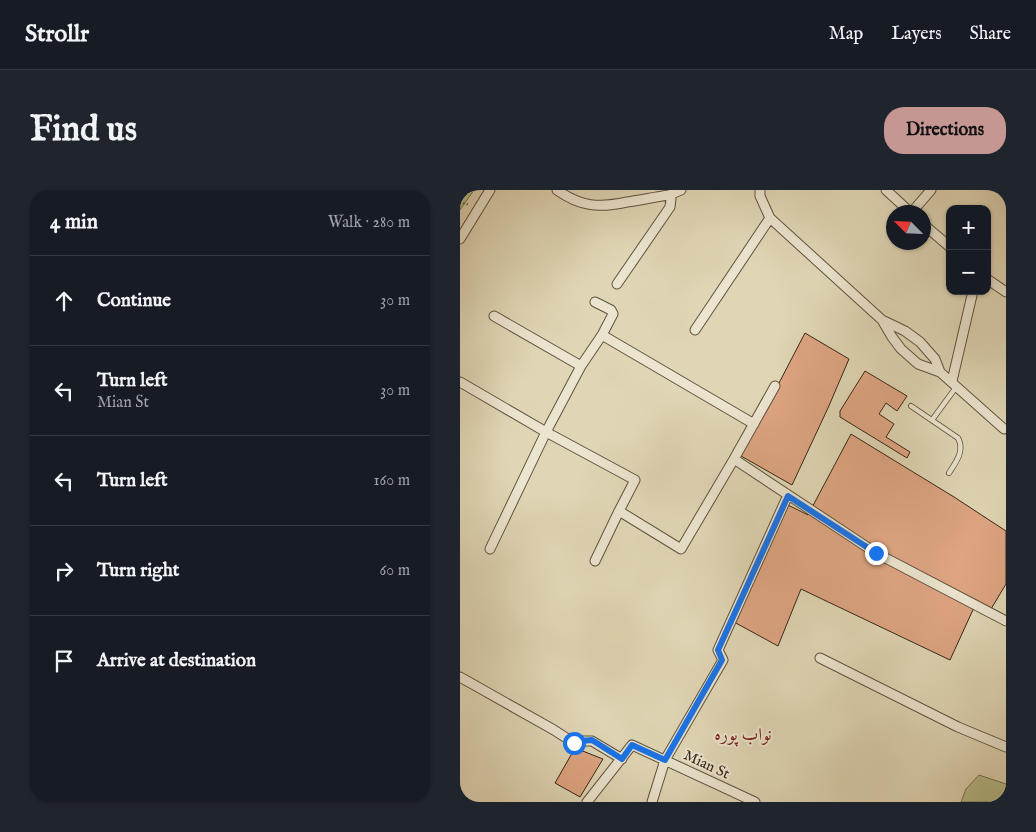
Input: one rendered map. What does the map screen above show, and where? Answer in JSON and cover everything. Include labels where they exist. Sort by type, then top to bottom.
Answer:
[{"type":"street","points":[[460,239],[490,190]]},
{"type":"street","points":[[557,190],[583,204],[595,206],[615,205],[681,190]]},
{"type":"street","points":[[760,190],[760,196],[770,218],[882,320],[901,350],[918,364],[940,372],[1004,429]]},
{"type":"street","points":[[886,190],[903,205]]},
{"type":"street","points":[[917,205],[931,190]]},
{"type":"street","points":[[617,284],[670,207],[671,199],[669,194]]},
{"type":"street","points":[[695,330],[770,218]]},
{"type":"street","points":[[931,230],[946,243]]},
{"type":"street","points":[[991,282],[1006,292]]},
{"type":"street","points":[[955,384],[972,295]]},
{"type":"street","points":[[490,549],[546,432],[581,366],[602,335],[613,314],[611,310],[595,302]]},
{"type":"street","points":[[494,316],[581,366]]},
{"type":"street","points":[[882,320],[905,331],[920,342],[935,359],[940,372]]},
{"type":"street","points":[[602,335],[754,424]]},
{"type":"street","points":[[460,382],[546,432],[635,480],[595,561]]},
{"type":"street","points":[[619,510],[680,549],[775,386]]},
{"type":"street","points":[[734,459],[876,553],[1006,621]]},
{"type":"street","points":[[652,802],[665,760],[722,660],[718,650],[788,496]]},
{"type":"street","points":[[820,658],[958,727],[1006,747]]},
{"type":"street","points":[[460,677],[574,743],[592,740],[622,759]]},
{"type":"street","name":"Mian St","points":[[587,802],[632,745],[665,760],[736,798],[755,802]]},
{"type":"lane","points":[[932,420],[955,384]]},
{"type":"lane","points":[[911,406],[958,438],[961,450],[949,473]]},
{"type":"green space","points":[[460,190],[474,190],[460,210]]},
{"type":"green space","points":[[979,775],[1006,784],[1006,802],[961,802],[966,789]]},
{"type":"building","points":[[805,333],[849,359],[792,485],[741,456]]},
{"type":"building","points":[[865,371],[907,396],[897,411],[886,403],[879,414],[894,424],[886,437],[910,452],[907,458],[840,417],[840,411]]},
{"type":"building","points":[[851,434],[1006,531],[1006,584],[991,609],[977,601],[950,660],[801,589],[778,646],[734,622],[788,505],[808,515]]},
{"type":"building","points":[[575,748],[603,759],[580,797],[555,783]]},
{"type":"district","name":"نواب پورہ","points":[[743,734]]},
{"type":"route","points":[[574,743],[592,740],[622,759],[632,745],[665,760],[722,660],[718,650],[788,496],[876,553]]}]
